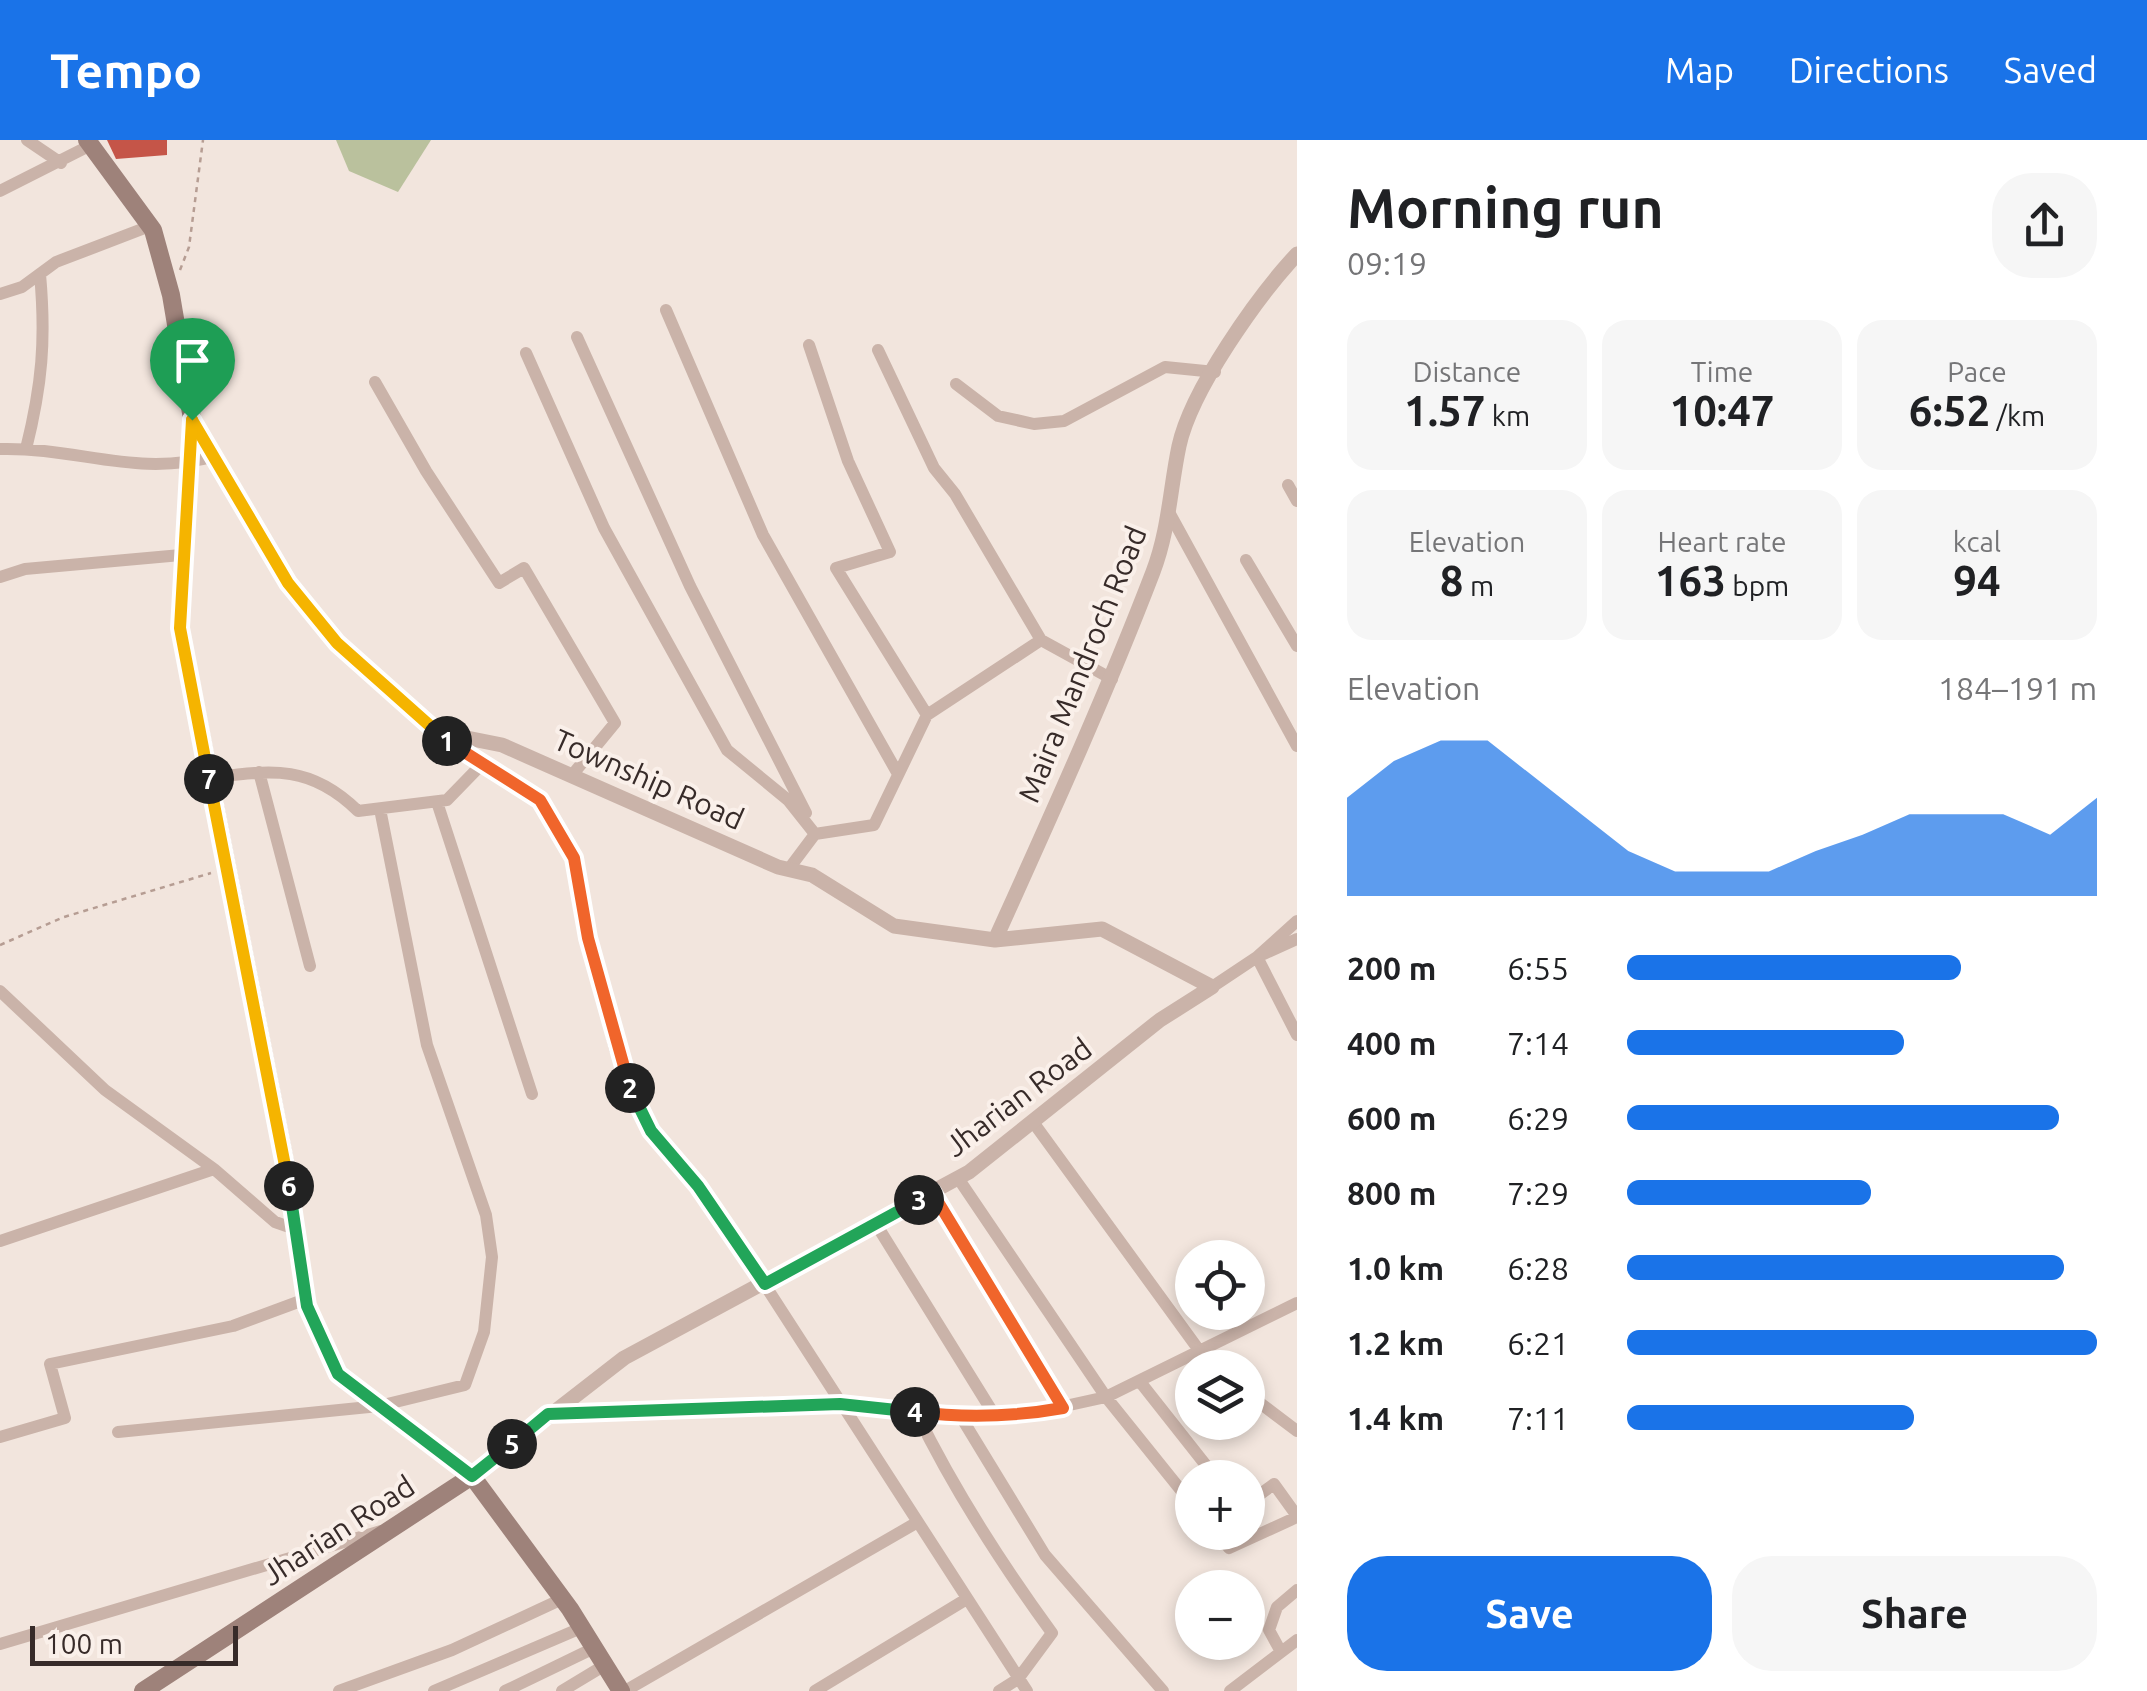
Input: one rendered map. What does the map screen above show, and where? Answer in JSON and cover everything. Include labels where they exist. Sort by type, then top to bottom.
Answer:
[{"type":"main road","points":[[89,143],[150,226],[171,295],[192,420],[181,555],[180,628],[298,1230],[306,1299],[338,1374],[472,1476],[623,1691]]},
{"type":"main road","name":"Jharian Road","points":[[143,1691],[472,1476]]},
{"type":"street","points":[[28,140],[60,163]]},
{"type":"street","points":[[0,192],[60,163],[89,143]]},
{"type":"street","points":[[0,294],[22,287],[56,262],[150,226]]},
{"type":"street","name":"Maira Mandroch Road","points":[[995,940],[1112,679],[1166,536],[1180,443],[1214,372],[1266,287],[1297,254]]},
{"type":"street","points":[[26,449],[42,383],[46,336],[40,274]]},
{"type":"street","points":[[666,310],[762,536],[898,774]]},
{"type":"street","points":[[577,336],[690,586],[816,834]]},
{"type":"street","points":[[809,345],[848,461],[890,552],[836,568],[927,715]]},
{"type":"street","points":[[878,350],[934,468],[955,494],[1041,640],[1112,679]]},
{"type":"street","points":[[526,353],[604,528],[728,750],[788,800],[816,834]]},
{"type":"street","points":[[956,384],[998,416],[1034,424],[1064,421],[1165,367],[1214,372]]},
{"type":"street","points":[[375,382],[426,472],[498,583],[524,568],[615,723],[573,774]]},
{"type":"street","points":[[192,420],[216,456],[246,518],[288,583],[337,643],[450,743],[540,800],[574,858],[588,938],[616,1049],[651,1131],[698,1186],[765,1284],[1022,1685]]},
{"type":"street","points":[[0,449],[26,449],[144,467],[191,463],[216,456]]},
{"type":"street","points":[[1288,485],[1297,501]]},
{"type":"street","points":[[1170,514],[1297,746]]},
{"type":"street","points":[[0,577],[25,569],[181,555]]},
{"type":"street","points":[[1246,560],[1297,646]]},
{"type":"street","points":[[788,870],[816,834],[874,825],[927,715],[1041,640]]},
{"type":"street","name":"Township Road","points":[[450,743],[483,740],[573,774],[788,870],[812,875],[894,926],[995,940],[1102,929],[1212,987]]},
{"type":"street","points":[[209,778],[259,772],[297,774],[332,786],[358,811],[380,810],[448,800],[481,764]]},
{"type":"street","points":[[259,772],[310,966]]},
{"type":"street","points":[[437,802],[532,1094]]},
{"type":"street","points":[[118,1432],[379,1406],[465,1385],[484,1332],[492,1258],[486,1215],[427,1045],[380,810]]},
{"type":"street","points":[[1257,958],[1297,922]]},
{"type":"street","points":[[1212,987],[1257,958],[1297,939]]},
{"type":"street","points":[[1257,958],[1297,1036]]},
{"type":"street","name":"Jharian Road","points":[[472,1476],[624,1358],[958,1178],[1160,1020],[1212,987]]},
{"type":"street","points":[[0,991],[105,1090],[214,1170],[275,1222],[298,1230]]},
{"type":"street","points":[[1033,1122],[1103,1212],[1197,1350]]},
{"type":"street","points":[[0,1241],[214,1170]]},
{"type":"street","points":[[958,1178],[1106,1398],[1175,1483]]},
{"type":"street","points":[[932,1192],[1063,1408]]},
{"type":"street","points":[[876,1224],[995,1416]]},
{"type":"street","points":[[0,1437],[66,1418],[50,1364],[233,1326],[306,1299]]},
{"type":"street","points":[[1202,1350],[1297,1303]]},
{"type":"street","points":[[548,1414],[840,1404],[961,1417],[995,1416],[1106,1398],[1175,1364]]},
{"type":"street","points":[[1140,1383],[1202,1460]]},
{"type":"street","points":[[1265,1407],[1297,1432]]},
{"type":"street","points":[[916,1412],[942,1465],[1052,1633],[1022,1685],[999,1691]]},
{"type":"street","points":[[961,1417],[1045,1555],[1163,1691]]},
{"type":"street","points":[[1265,1491],[1274,1484],[1297,1516],[1265,1531]]},
{"type":"street","points":[[623,1691],[916,1523]]},
{"type":"street","points":[[0,1644],[392,1528]]},
{"type":"street","points":[[1281,1652],[1269,1630],[1277,1607],[1297,1590]]},
{"type":"street","points":[[340,1691],[452,1650],[562,1599]]},
{"type":"street","points":[[815,1691],[966,1600]]},
{"type":"street","points":[[434,1691],[581,1628]]},
{"type":"street","points":[[1230,1691],[1297,1640]]},
{"type":"street","points":[[506,1691],[594,1648]]},
{"type":"street","points":[[562,1691],[605,1665]]},
{"type":"path","points":[[171,295],[189,247],[203,140]]},
{"type":"path","points":[[0,945],[64,917],[228,868]]},
{"type":"green space","points":[[336,140],[431,140],[398,192],[349,171]]},
{"type":"building","points":[[107,140],[167,140],[167,155],[116,159]]},
{"type":"route","points":[[192,420],[216,456],[246,518],[288,583],[337,643],[450,743],[540,800],[574,858],[588,938],[616,1049],[632,1093],[651,1131],[698,1186],[765,1284],[932,1192],[1063,1408],[1024,1415],[956,1417],[840,1404],[548,1414],[472,1476],[420,1432],[338,1374],[307,1306],[298,1230],[180,628],[181,555],[192,420]]}]
